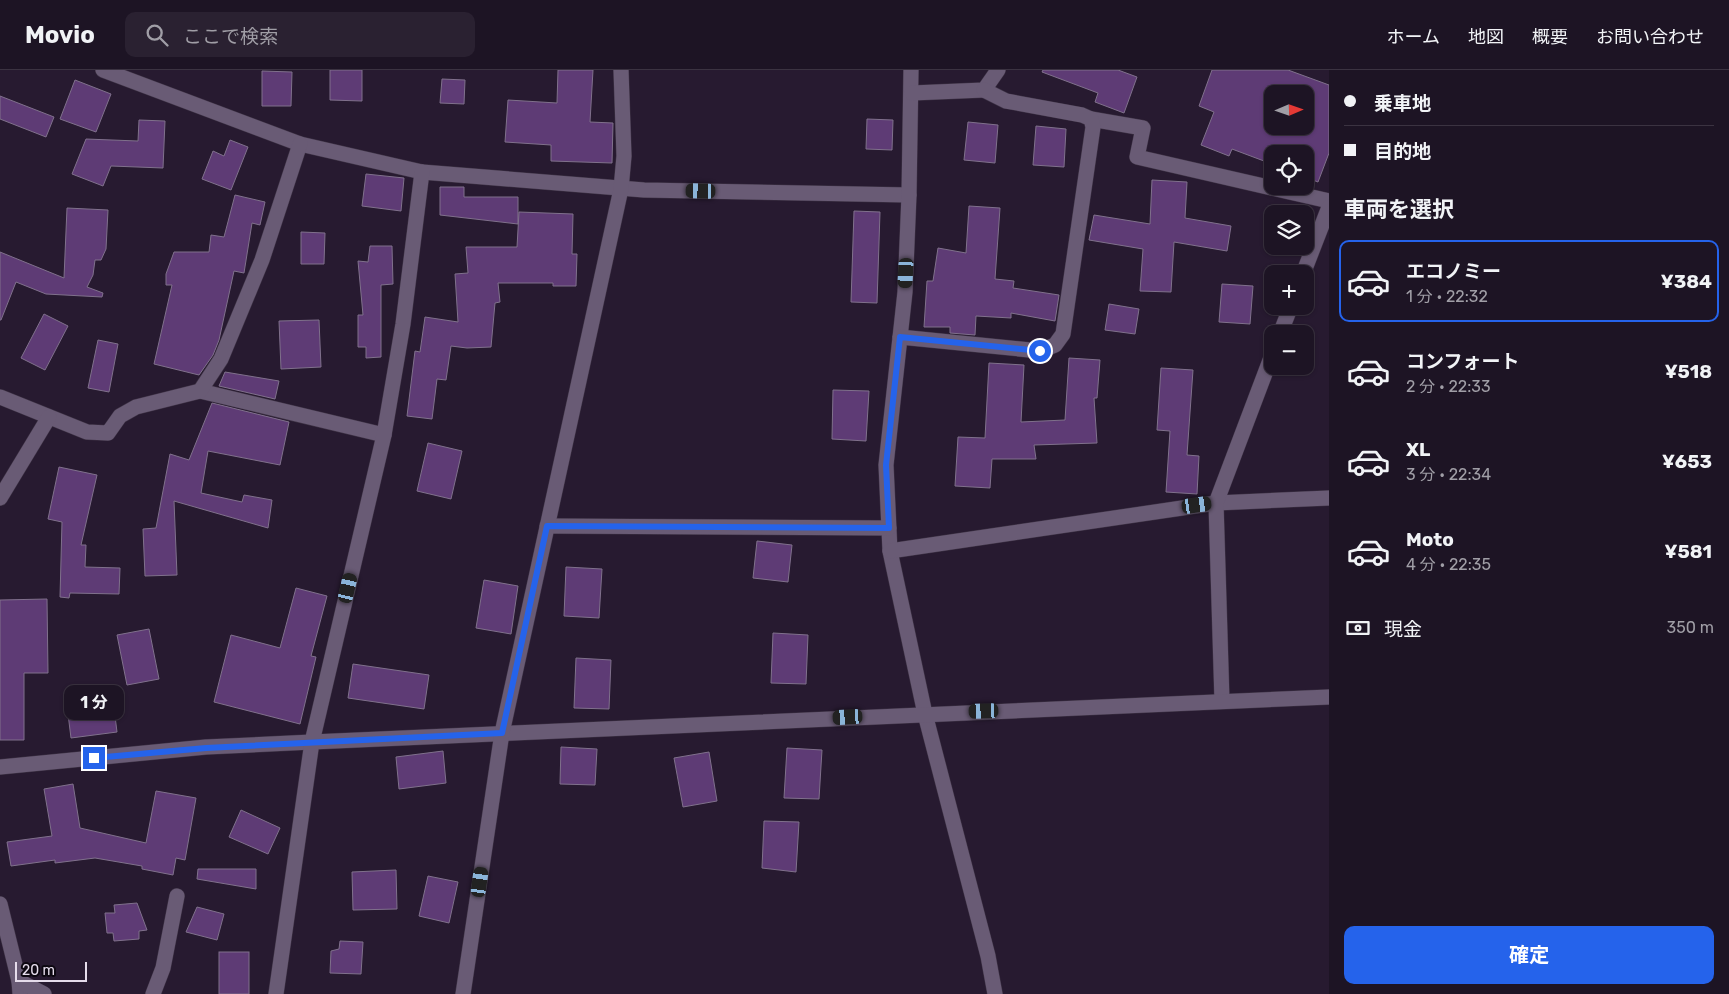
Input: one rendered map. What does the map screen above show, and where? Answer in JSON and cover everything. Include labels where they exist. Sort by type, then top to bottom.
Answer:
[{"type":"street","points":[[103,70],[300,144],[422,172],[621,189],[909,195]]},
{"type":"street","points":[[463,994],[502,733],[621,189],[624,156],[621,70]]},
{"type":"street","points":[[911,70],[912,93],[905,292],[886,465],[890,551],[925,714],[988,956],[995,994]]},
{"type":"street","points":[[984,90],[998,70]]},
{"type":"street","points":[[912,93],[984,90],[1006,101],[1143,128],[1137,157],[1329,208],[1307,265]]},
{"type":"street","points":[[900,337],[1040,351],[1055,345],[1063,334],[1093,127],[1091,119]]},
{"type":"street","points":[[200,391],[221,360],[262,260],[300,144]]},
{"type":"street","points":[[276,994],[312,742],[384,435],[403,324],[422,172]]},
{"type":"street","points":[[1222,701],[1216,502],[1264,375]]},
{"type":"street","points":[[0,397],[88,432],[108,433],[120,416],[136,407],[200,391],[384,435]]},
{"type":"street","points":[[0,498],[49,417]]},
{"type":"street","points":[[890,551],[1216,502],[1329,498]]},
{"type":"street","points":[[547,526],[889,528]]},
{"type":"street","points":[[0,767],[206,748],[312,742],[1329,697]]},
{"type":"street","points":[[153,994],[162,968],[177,896]]},
{"type":"street","points":[[0,904],[20,988],[44,994]]},
{"type":"building","points":[[330,70],[362,70],[362,101],[330,100]]},
{"type":"building","points":[[558,70],[593,70],[590,122],[613,123],[612,163],[551,161],[551,145],[505,142],[508,100],[557,103]]},
{"type":"building","points":[[1043,70],[1118,70],[1137,77],[1124,113],[1095,102],[1098,93],[1042,72]]},
{"type":"building","points":[[1212,70],[1288,70],[1329,85],[1329,153],[1318,182],[1314,180],[1314,145],[1264,145],[1264,161],[1232,149],[1229,156],[1201,145],[1214,112],[1199,106]]},
{"type":"building","points":[[262,71],[292,72],[291,106],[262,106]]},
{"type":"building","points":[[442,79],[465,80],[464,104],[440,103]]},
{"type":"building","points":[[75,80],[111,94],[96,132],[60,119]]},
{"type":"building","points":[[0,96],[54,117],[46,137],[0,119]]},
{"type":"building","points":[[867,119],[893,120],[892,150],[866,149]]},
{"type":"building","points":[[139,120],[165,121],[163,168],[111,166],[103,186],[72,174],[86,139],[138,141]]},
{"type":"building","points":[[968,122],[998,125],[995,163],[964,160]]},
{"type":"building","points":[[1036,126],[1066,129],[1064,167],[1033,165]]},
{"type":"building","points":[[230,140],[248,147],[231,190],[202,179],[213,151],[224,156]]},
{"type":"building","points":[[366,174],[404,178],[401,211],[362,206]]},
{"type":"building","points":[[1152,180],[1187,182],[1185,218],[1231,226],[1227,251],[1174,242],[1171,292],[1140,291],[1143,249],[1089,240],[1094,215],[1150,224]]},
{"type":"building","points":[[440,187],[464,187],[464,197],[518,197],[518,224],[440,215]]},
{"type":"building","points":[[235,195],[265,202],[260,225],[252,223],[244,273],[234,271],[219,340],[213,355],[199,375],[154,364],[172,285],[166,285],[166,274],[174,252],[209,252],[211,235],[224,237]]},
{"type":"building","points":[[969,206],[1000,208],[995,279],[1014,281],[1013,288],[1059,295],[1055,321],[1011,313],[1011,318],[976,316],[975,335],[950,333],[950,327],[924,327],[927,281],[933,281],[938,248],[966,253]]},
{"type":"building","points":[[67,208],[108,210],[106,249],[101,260],[95,260],[93,275],[87,287],[103,293],[102,297],[46,294],[16,282],[0,320],[0,252],[64,278]]},
{"type":"building","points":[[854,211],[880,212],[877,303],[851,302]]},
{"type":"building","points":[[519,212],[573,214],[572,254],[577,254],[576,286],[553,286],[553,283],[498,283],[500,302],[495,303],[491,347],[467,348],[451,346],[446,380],[437,379],[432,419],[407,416],[415,351],[420,352],[425,317],[458,322],[455,274],[468,273],[466,247],[517,247]]},
{"type":"building","points":[[301,232],[325,233],[324,264],[301,264]]},
{"type":"building","points":[[370,246],[392,246],[393,284],[381,285],[381,357],[366,358],[366,347],[358,347],[358,315],[363,315],[358,261],[368,262]]},
{"type":"building","points":[[1222,284],[1253,286],[1250,324],[1219,322]]},
{"type":"building","points":[[1109,304],[1139,309],[1135,334],[1105,330]]},
{"type":"building","points":[[44,314],[68,326],[45,370],[21,358]]},
{"type":"building","points":[[319,320],[321,367],[281,369],[279,321]]},
{"type":"building","points":[[98,340],[118,344],[109,392],[88,388]]},
{"type":"building","points":[[1069,358],[1100,360],[1097,398],[1094,398],[1097,443],[1034,445],[1036,459],[992,459],[990,488],[955,486],[958,437],[985,438],[989,363],[1024,365],[1021,422],[1065,420]]},
{"type":"building","points":[[1161,368],[1193,370],[1187,455],[1199,456],[1197,494],[1166,492],[1170,431],[1157,430]]},
{"type":"building","points":[[225,372],[279,381],[275,399],[219,386]]},
{"type":"building","points":[[833,390],[869,391],[866,441],[832,439]]},
{"type":"building","points":[[212,403],[289,422],[280,465],[208,451],[201,493],[242,502],[244,495],[272,500],[268,528],[174,501],[177,575],[145,576],[143,529],[156,528],[170,454],[189,460]]},
{"type":"building","points":[[428,443],[462,451],[451,499],[417,491]]},
{"type":"building","points":[[59,467],[97,475],[81,545],[86,545],[85,567],[120,568],[119,594],[70,593],[69,598],[60,597],[62,522],[48,519]]},
{"type":"building","points":[[757,541],[792,545],[788,582],[753,578]]},
{"type":"building","points":[[566,567],[602,569],[599,618],[564,616]]},
{"type":"building","points":[[484,580],[518,586],[511,634],[476,628]]},
{"type":"building","points":[[296,588],[327,596],[311,656],[316,657],[300,724],[214,702],[231,635],[280,648]]},
{"type":"building","points":[[47,599],[48,673],[24,673],[24,740],[0,740],[0,600]]},
{"type":"building","points":[[149,629],[159,679],[127,685],[117,635]]},
{"type":"building","points":[[773,633],[808,635],[806,684],[771,683]]},
{"type":"building","points":[[576,658],[611,660],[609,709],[574,708]]},
{"type":"building","points":[[353,664],[429,675],[424,709],[348,698]]},
{"type":"building","points":[[114,708],[117,732],[71,738],[68,714]]},
{"type":"building","points":[[561,747],[597,749],[595,785],[560,784]]},
{"type":"building","points":[[787,748],[822,750],[819,799],[784,798]]},
{"type":"building","points":[[443,751],[446,783],[399,789],[396,757]]},
{"type":"building","points":[[709,752],[717,801],[683,807],[674,758]]},
{"type":"building","points":[[73,784],[80,828],[146,843],[156,791],[196,798],[185,860],[176,858],[173,875],[142,869],[142,866],[95,858],[55,863],[55,860],[11,866],[7,842],[52,836],[44,789]]},
{"type":"building","points":[[241,810],[280,828],[268,854],[229,837]]},
{"type":"building","points":[[764,821],[799,822],[796,872],[762,868]]},
{"type":"building","points":[[198,869],[256,869],[256,889],[197,879]]},
{"type":"building","points":[[396,870],[397,909],[353,910],[352,872]]},
{"type":"building","points":[[428,876],[458,882],[449,923],[419,916]]},
{"type":"building","points":[[137,903],[147,930],[139,931],[139,939],[114,941],[113,933],[107,933],[105,913],[115,913],[114,905]]},
{"type":"building","points":[[197,907],[224,914],[217,940],[186,932]]},
{"type":"building","points":[[340,941],[363,942],[361,974],[330,973],[331,951],[339,949]]},
{"type":"building","points":[[219,952],[249,952],[249,994],[219,994]]},
{"type":"route","points":[[94,758],[206,748],[502,733],[547,526],[889,528],[886,465],[900,337],[1040,351]]}]
